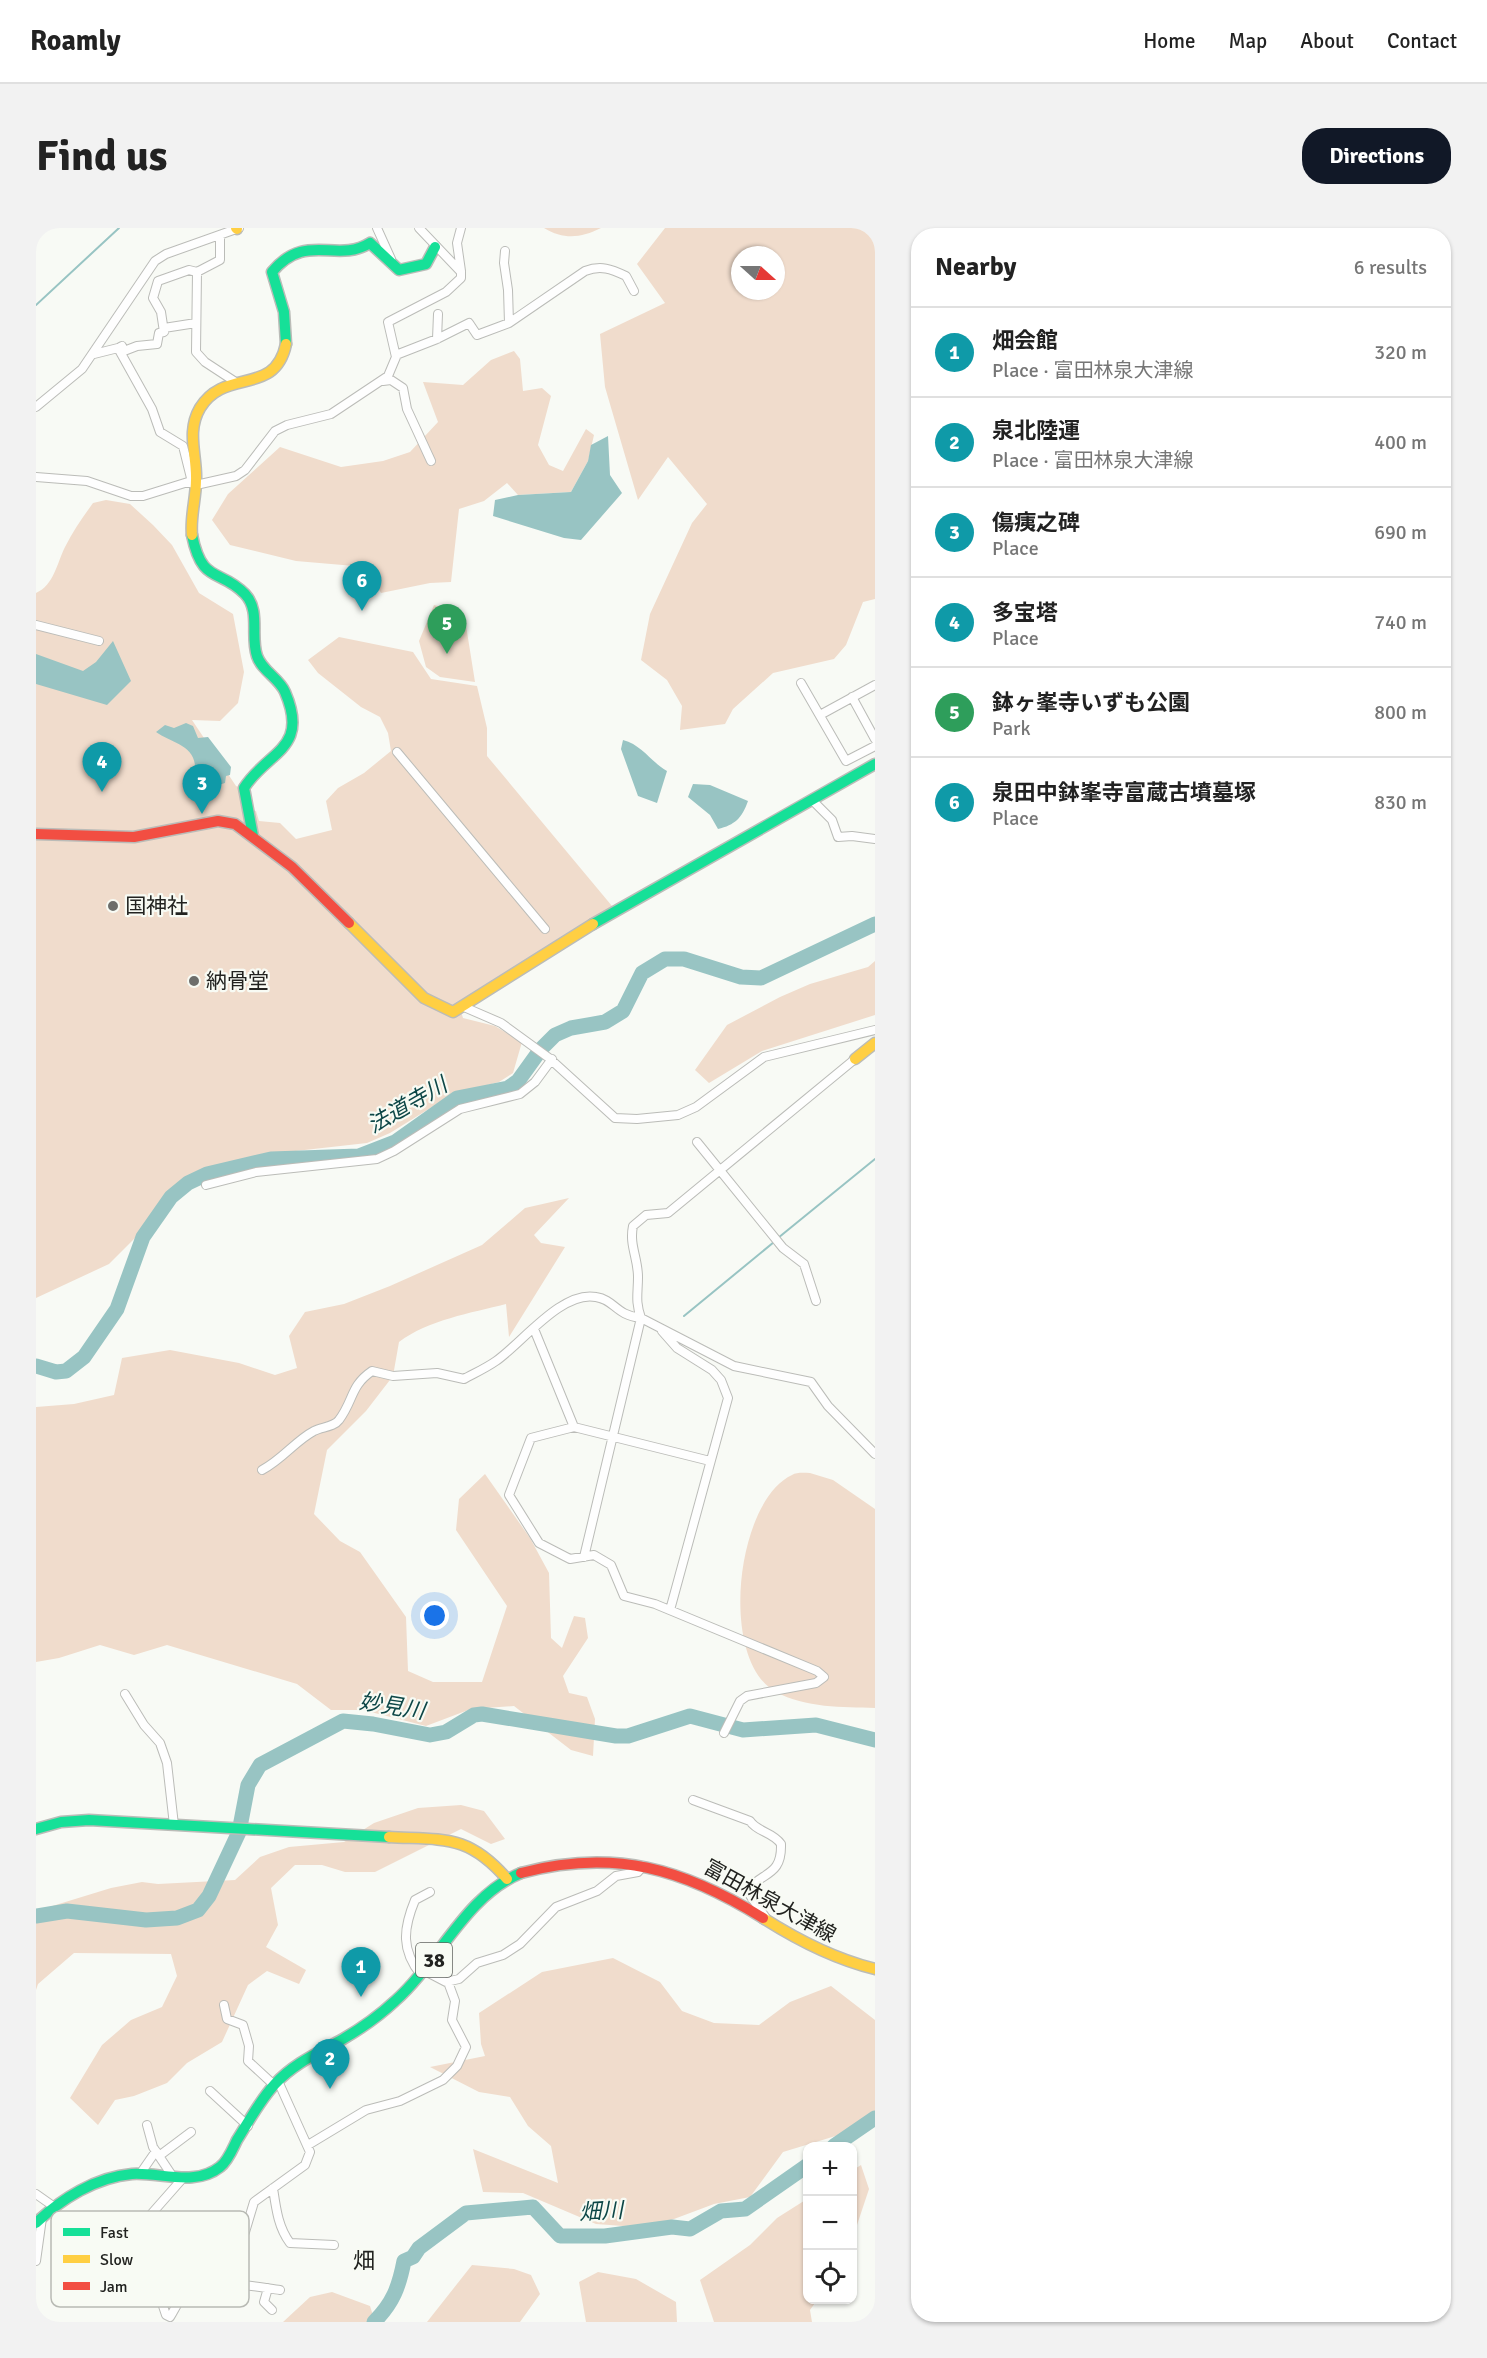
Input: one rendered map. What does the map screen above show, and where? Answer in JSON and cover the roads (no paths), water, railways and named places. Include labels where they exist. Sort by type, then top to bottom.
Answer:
[{"type":"street","points":[[36,407],[82,369],[155,261],[166,254],[237,228]]},
{"type":"street","points":[[377,228],[394,265]]},
{"type":"street","points":[[419,228],[461,272]]},
{"type":"street","points":[[36,477],[87,480],[131,496],[143,496],[236,476],[245,470],[275,431],[287,425],[331,414],[382,381],[393,367],[396,355],[388,322],[457,284],[461,272],[457,243],[461,228]]},
{"type":"street","points":[[94,354],[122,346],[124,351],[137,346],[157,344],[159,333],[164,332],[161,312],[153,298],[158,281],[189,270],[197,272],[220,260],[220,235]]},
{"type":"street","points":[[254,836],[244,788],[253,775],[282,753],[290,738],[291,716],[283,687],[260,663],[256,654],[250,603],[243,593],[215,576],[202,564],[189,531],[194,484],[192,435],[194,425],[202,406],[210,395],[234,381],[272,373],[287,349],[280,292],[272,272],[282,260],[316,248],[346,252],[357,251],[370,243],[399,270],[426,264],[435,247]]},
{"type":"street","points":[[505,251],[509,323]]},
{"type":"street","points":[[396,355],[437,339],[469,322],[477,335],[509,323],[585,271],[597,267],[607,268],[626,276],[634,291]]},
{"type":"street","points":[[197,272],[196,352],[205,362],[234,381]]},
{"type":"street","points":[[437,339],[438,314]]},
{"type":"street","points":[[164,328],[196,323]]},
{"type":"street","points":[[118,348],[152,409],[160,432],[183,446],[194,484]]},
{"type":"street","points":[[382,381],[391,380],[403,388],[407,409],[431,460]]},
{"type":"street","points":[[36,625],[99,641]]},
{"type":"street","points":[[801,683],[846,761],[875,746]]},
{"type":"street","points":[[820,715],[875,685]]},
{"type":"street","points":[[852,697],[875,738]]},
{"type":"street","points":[[398,752],[545,929]]},
{"type":"street","points":[[36,834],[101,838],[134,837],[218,821],[235,824],[254,836],[292,867],[424,998],[453,1012],[607,915],[875,764]]},
{"type":"street","points":[[812,800],[832,820],[838,837],[875,839]]},
{"type":"street","points":[[464,1007],[501,1023],[550,1058],[615,1118],[637,1119],[678,1115],[696,1107],[764,1057],[875,1030]]},
{"type":"street","points":[[584,1557],[641,1318],[635,1301],[638,1275],[630,1241],[633,1226],[646,1215],[668,1213],[875,1043]]},
{"type":"street","points":[[206,1185],[256,1172],[377,1159],[394,1151],[460,1109],[520,1094],[535,1082],[550,1058]]},
{"type":"street","points":[[697,1142],[783,1248],[804,1264],[816,1301]]},
{"type":"street","points":[[261,1470],[280,1460],[312,1432],[337,1423],[349,1406],[358,1381],[372,1371],[393,1376],[437,1373],[464,1379],[497,1360],[553,1312],[582,1297],[596,1297],[608,1302],[625,1316],[641,1318],[734,1366],[812,1382],[828,1406],[875,1454]]},
{"type":"street","points":[[660,1328],[677,1348],[712,1370],[721,1380],[728,1398],[670,1610]]},
{"type":"street","points":[[534,1329],[574,1427]]},
{"type":"street","points":[[710,1461],[574,1427],[531,1438],[510,1495],[539,1544],[570,1559],[594,1555],[611,1565],[624,1596],[670,1610],[817,1671],[824,1677],[816,1683],[747,1696],[740,1701],[724,1733]]},
{"type":"street","points":[[125,1694],[144,1725],[160,1743],[167,1763],[174,1825]]},
{"type":"street","points":[[693,1800],[750,1821],[753,1826],[771,1833],[781,1844],[779,1862],[775,1869],[747,1891],[768,1922]]},
{"type":"street","points":[[36,1829],[61,1822],[88,1820],[460,1842],[490,1858],[507,1879]]},
{"type":"street","name":"富田林泉大津線","points":[[39,2220],[53,2206],[111,2177],[140,2174],[196,2179],[222,2166],[276,2083],[294,2067],[380,2014],[423,1973],[486,1896],[507,1879],[529,1869],[555,1865],[643,1866],[699,1882],[819,1952],[847,1965],[875,1970]]},
{"type":"street","points":[[430,1892],[415,1900],[406,1935],[408,1955],[423,1973],[447,1982],[459,1979],[477,1963],[513,1950],[556,1906],[597,1891],[616,1876],[638,1872],[643,1866]]},
{"type":"street","points":[[308,2145],[366,2110],[400,2101],[443,2080],[457,2066],[466,2047],[452,2020],[455,2001],[447,1982]]},
{"type":"street","points":[[224,2005],[226,2019],[243,2025],[251,2066],[276,2083],[310,2152],[305,2165],[254,2202],[249,2217]]},
{"type":"street","points":[[210,2091],[248,2126]]},
{"type":"street","points":[[147,2125],[158,2154],[178,2177],[153,2211]]},
{"type":"street","points":[[140,2174],[158,2154],[191,2133]]},
{"type":"street","points":[[273,2188],[276,2214],[290,2243],[334,2245]]},
{"type":"street","points":[[36,2194],[53,2206]]},
{"type":"street","points":[[36,2261],[39,2220]]},
{"type":"street","points":[[249,2286],[280,2290]]},
{"type":"street","points":[[268,2288],[264,2302],[272,2310]]},
{"type":"street","points":[[163,2307],[166,2315],[170,2317],[177,2307]]},
{"type":"water","points":[[608,436],[610,475],[622,493],[581,540],[564,538],[493,516],[495,500],[518,495],[571,492],[588,461],[591,445]]},
{"type":"water","points":[[113,641],[131,681],[107,705],[36,684],[36,654],[83,671],[96,662]]},
{"type":"water","points":[[186,723],[193,726],[198,738],[208,737],[231,767],[230,775],[226,776],[225,783],[195,792],[193,784],[195,769],[191,755],[182,746],[156,732],[165,725],[174,728]]},
{"type":"water","points":[[623,740],[641,749],[667,771],[657,803],[638,796],[621,749]]},
{"type":"water","points":[[693,784],[710,785],[748,801],[737,820],[718,829],[710,815],[688,797]]},
{"type":"waterway","points":[[36,305],[119,228]]},
{"type":"waterway","name":"法道寺川","points":[[36,1366],[56,1372],[66,1371],[84,1357],[117,1309],[143,1237],[171,1197],[188,1183],[207,1174],[271,1159],[359,1156],[395,1142],[457,1098],[508,1088],[518,1081],[541,1049],[555,1035],[571,1028],[605,1022],[623,1011],[642,973],[665,959],[684,959],[741,977],[761,978],[875,924]]},
{"type":"waterway","points":[[778,1238],[875,1159]]},
{"type":"waterway","points":[[684,1316],[774,1242]]},
{"type":"waterway","name":"妙見川","points":[[36,1916],[67,1911],[146,1920],[177,1918],[198,1910],[209,1896],[239,1832],[248,1785],[260,1765],[343,1721],[373,1724],[430,1735],[446,1732],[474,1715],[482,1714],[628,1736],[690,1716],[743,1730],[816,1725],[875,1740]]},
{"type":"waterway","name":"畑川","points":[[840,2142],[875,2118]]},
{"type":"waterway","name":"畑川","points":[[374,2322],[394,2294],[404,2261],[413,2257],[419,2248],[466,2213],[533,2207],[560,2236],[605,2236],[672,2227],[690,2229],[721,2211],[745,2209],[803,2168]]},
{"type":"place","name":"泉田中鉢峯寺富蔵古墳墓塚","points":[[362,611]]},
{"type":"place","name":"鉢ヶ峯寺いずも公園","points":[[447,654]]},
{"type":"place","name":"多宝塔","points":[[102,792]]},
{"type":"place","name":"傷痍之碑","points":[[202,814]]},
{"type":"place","name":"国神社","points":[[113,906]]},
{"type":"place","name":"納骨堂","points":[[194,981]]},
{"type":"place","name":"畑会館","points":[[361,1997]]},
{"type":"place","name":"泉北陸運","points":[[330,2089]]},
{"type":"district","name":"畑","points":[[364,2260]]}]
